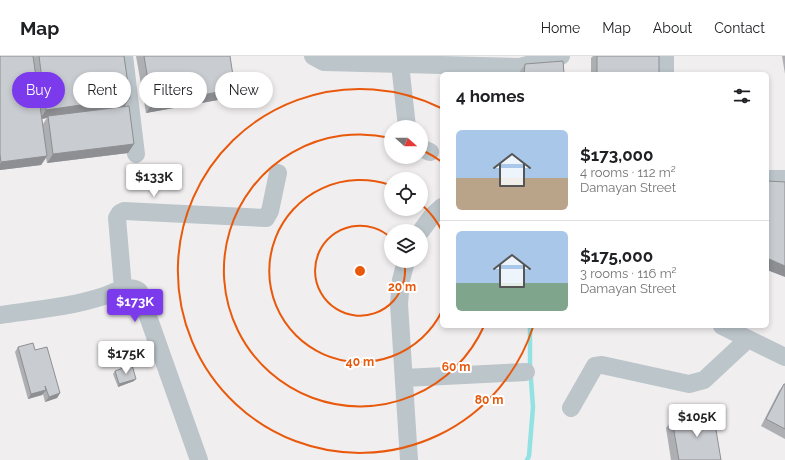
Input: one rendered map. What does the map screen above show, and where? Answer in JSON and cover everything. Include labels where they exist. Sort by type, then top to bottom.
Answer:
[{"type":"street","points":[[124,56],[136,154]]},
{"type":"street","points":[[313,56],[324,62],[497,67],[518,67],[561,56]]},
{"type":"street","points":[[665,56],[665,72]]},
{"type":"street","points":[[400,64],[406,120]]},
{"type":"street","points":[[124,288],[117,218],[120,213],[124,211],[266,218],[270,211],[278,173]]},
{"type":"street","points":[[769,179],[785,180]]},
{"type":"street","points":[[426,224],[440,209]]},
{"type":"street","points":[[404,268],[401,280],[399,304],[409,460]]},
{"type":"street","points":[[0,315],[85,302],[124,288],[135,288],[139,291],[199,460]]},
{"type":"street","points":[[726,328],[785,357]]},
{"type":"street","points":[[571,408],[595,366],[602,365],[689,384],[704,380],[748,339]]},
{"type":"street","points":[[404,378],[526,372]]},
{"type":"building","points":[[0,56],[33,56],[35,72],[12,72],[12,108],[40,108],[47,156],[1,162]]},
{"type":"building","points":[[39,56],[124,56],[126,72],[73,72],[73,106],[65,107],[65,72],[41,72]]},
{"type":"building","points":[[144,56],[230,56],[232,72],[215,72],[215,93],[207,94],[207,72],[147,72]]},
{"type":"building","points":[[597,56],[659,56],[659,72],[597,72]]},
{"type":"building","points":[[563,61],[564,72],[524,72],[525,64]]},
{"type":"building","points":[[46,108],[60,108],[46,110]]},
{"type":"building","points":[[113,108],[129,108],[134,144],[53,154],[48,116]]},
{"type":"building","points":[[769,181],[785,182],[785,266],[769,259]]},
{"type":"building","points":[[33,343],[35,350],[47,347],[60,393],[49,397],[45,386],[46,390],[31,394],[18,347]]},
{"type":"building","points":[[132,365],[136,379],[119,384],[115,371]]},
{"type":"building","points":[[785,384],[785,429],[766,419]]},
{"type":"building","points":[[713,412],[721,460],[679,460],[672,420]]},
{"type":"waterway","points":[[527,460],[529,456],[533,407],[530,366],[530,328]]}]
